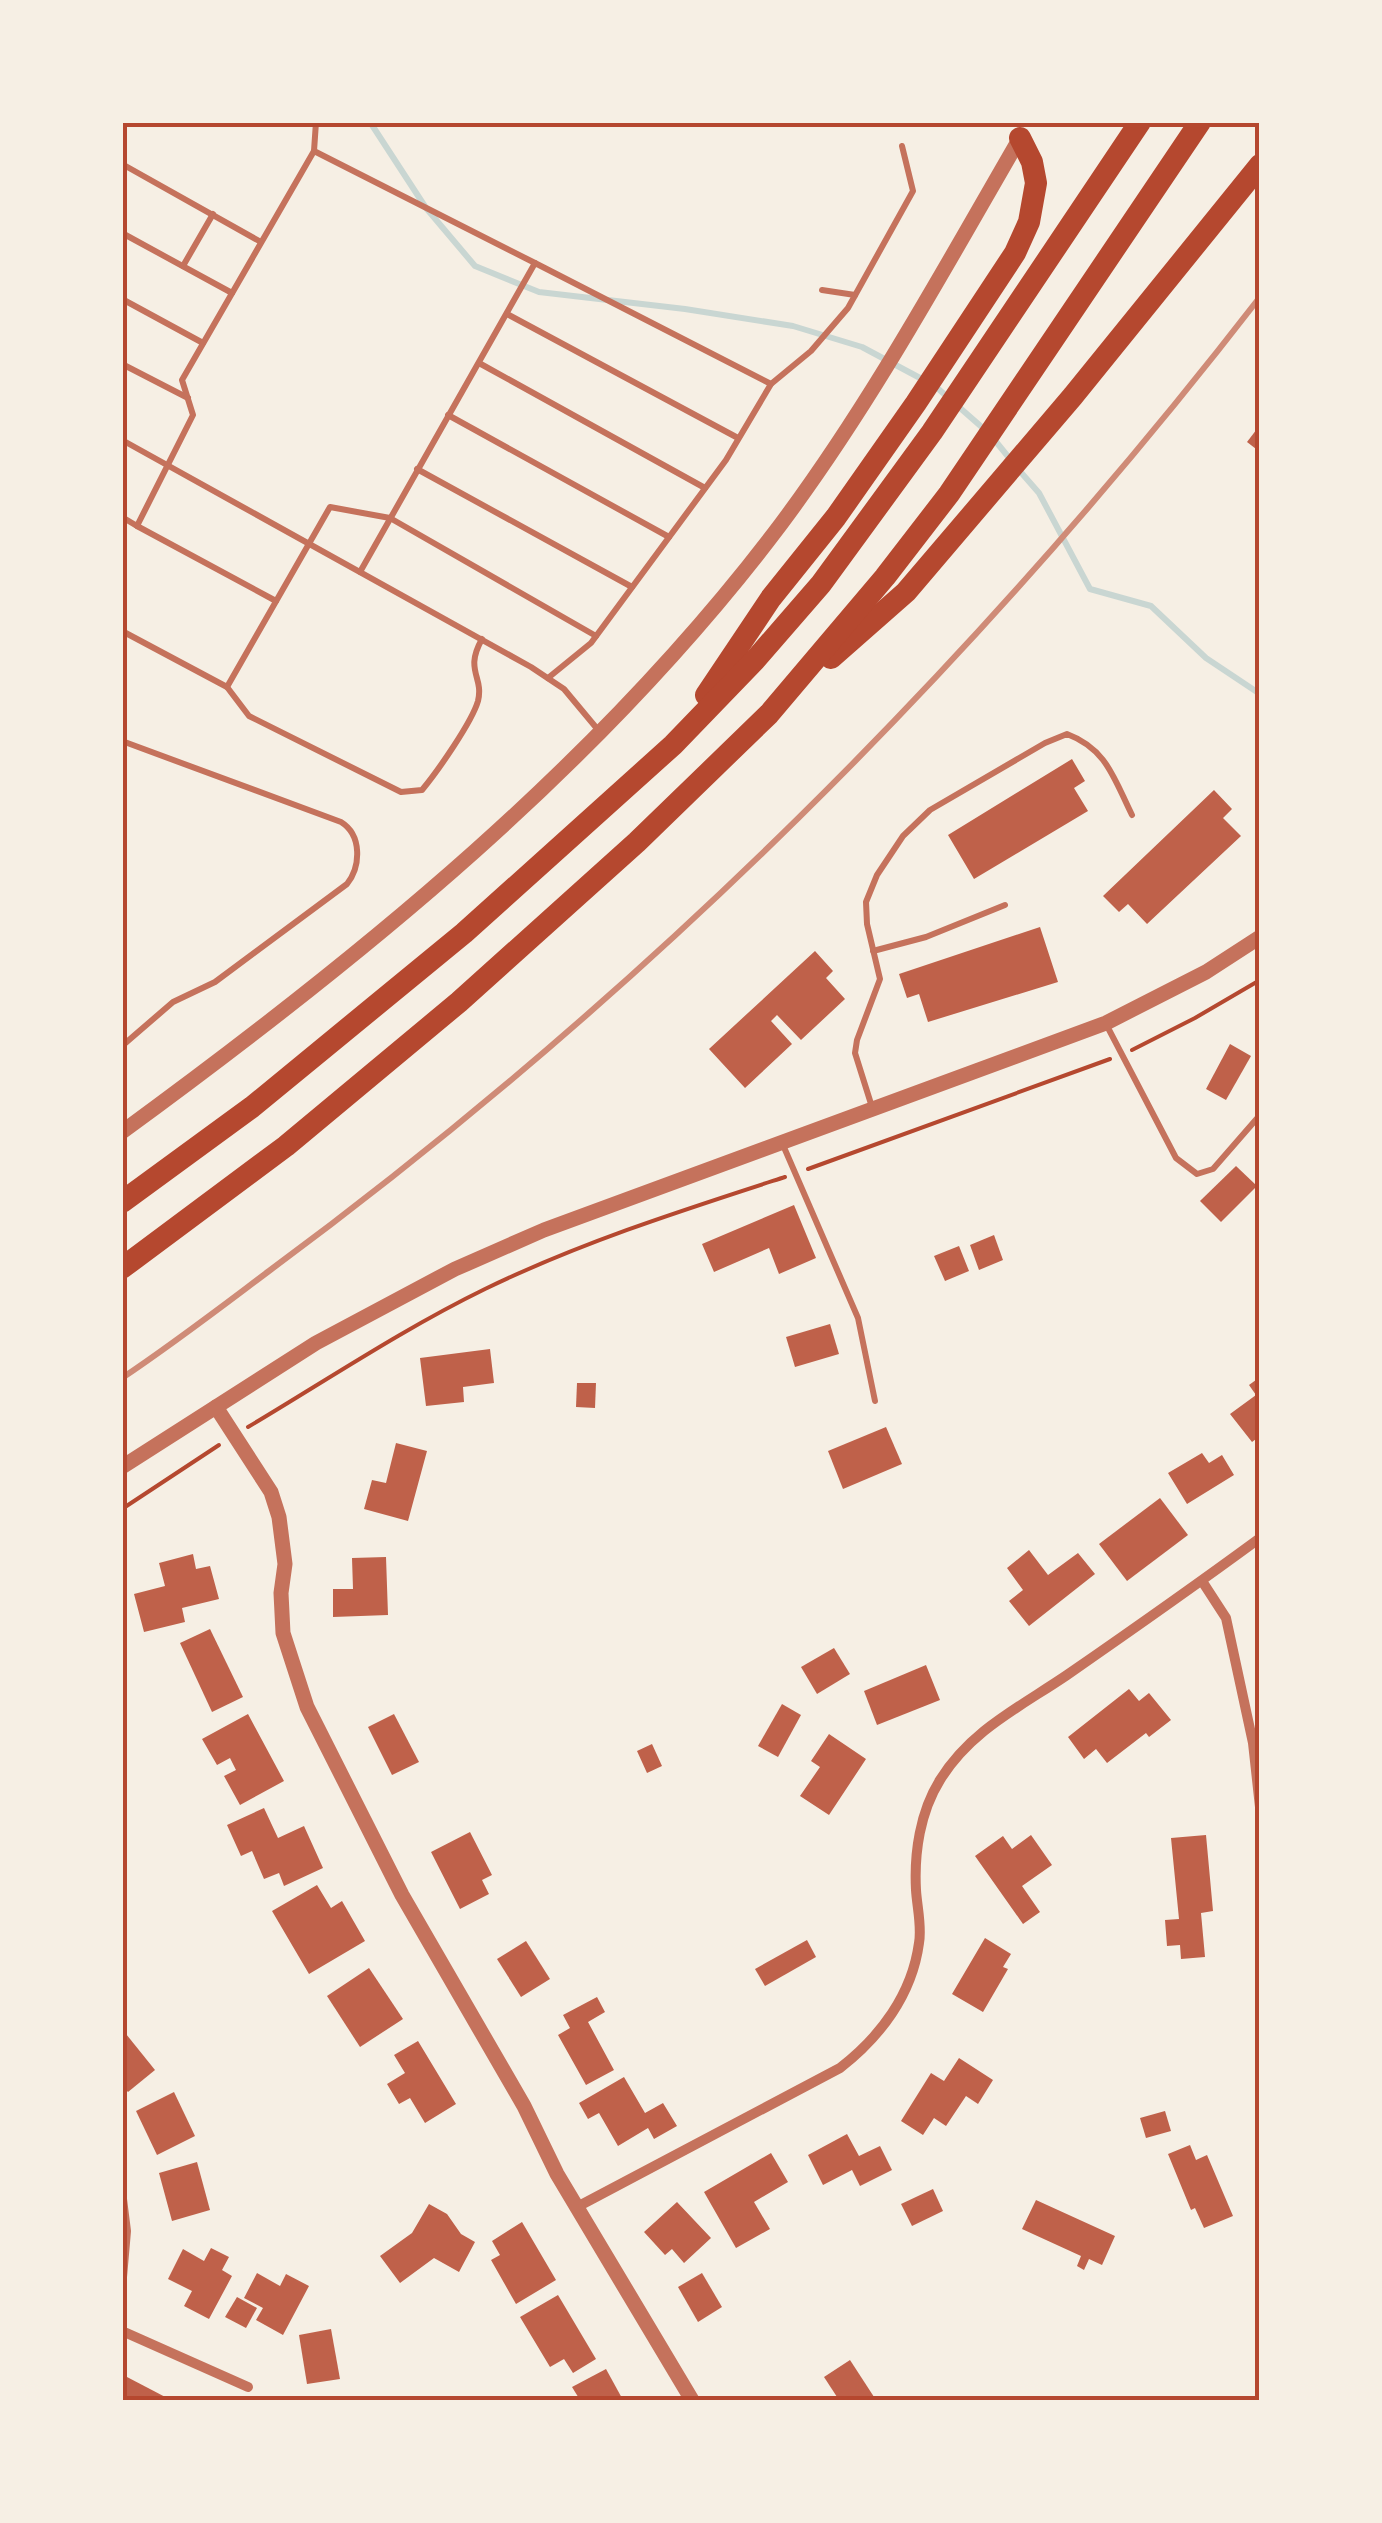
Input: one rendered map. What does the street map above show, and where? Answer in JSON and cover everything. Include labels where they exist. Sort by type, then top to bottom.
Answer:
[{"type":"highway","points":[[122,1202],[252,1107],[359,1021],[464,933],[673,745],[821,584],[977,368],[1140,122]]},
{"type":"highway","points":[[769,714],[885,577],[949,494],[1200,122]]},
{"type":"highway","points":[[673,745],[770,598],[836,517],[916,403],[1015,253],[1029,222],[1036,182],[1032,162],[1020,138]]},
{"type":"highway","points":[[122,1268],[286,1146],[459,1002],[638,842],[769,714],[906,592],[1260,165]]},
{"type":"street","points":[[122,1132],[295,1000],[461,863],[600,732],[682,644],[780,524],[890,362],[1020,138]]},
{"type":"street","points":[[122,1467],[316,1343],[455,1268],[544,1230],[1106,1023],[1206,972],[1260,937]]},
{"type":"street","points":[[216,1407],[271,1492],[279,1517],[285,1564],[283,1633],[307,1707],[402,1895],[578,2208],[692,2400]]},
{"type":"street","points":[[578,2208],[840,2068],[860,2052],[886,2024],[910,1978],[920,1941],[916,1887],[923,1815],[949,1766],[986,1727],[1260,1538]]},
{"type":"street","points":[[1202,1581],[1226,1618],[1250,1726],[1260,1807]]},
{"type":"street","points":[[122,2199],[126,2232],[122,2276]]},
{"type":"street","points":[[122,2330],[248,2387]]},
{"type":"lane","points":[[138,526],[193,415],[182,380],[314,150],[316,122]]},
{"type":"lane","points":[[548,678],[596,636],[706,488],[771,384],[811,351],[855,295],[914,190],[902,146]]},
{"type":"lane","points":[[314,150],[771,384]]},
{"type":"lane","points":[[122,164],[261,242]]},
{"type":"lane","points":[[182,266],[212,214]]},
{"type":"lane","points":[[122,233],[232,293]]},
{"type":"lane","points":[[360,572],[535,264]]},
{"type":"lane","points":[[822,290],[855,295]]},
{"type":"lane","points":[[122,299],[202,343]]},
{"type":"lane","points":[[506,314],[738,438]]},
{"type":"lane","points":[[478,363],[706,488]]},
{"type":"lane","points":[[122,364],[188,398]]},
{"type":"lane","points":[[448,416],[669,536]]},
{"type":"lane","points":[[122,440],[548,678],[564,688],[600,732]]},
{"type":"lane","points":[[417,469],[632,587]]},
{"type":"lane","points":[[227,687],[330,507],[390,518],[596,636]]},
{"type":"lane","points":[[122,517],[276,601]]},
{"type":"lane","points":[[122,631],[227,687],[248,716],[400,792],[422,790],[441,768],[479,699],[472,657],[482,640]]},
{"type":"lane","points":[[872,1108],[855,1053],[856,1040],[880,979],[866,902],[877,875],[904,836],[930,810],[1066,734],[1101,754],[1132,814]]},
{"type":"lane","points":[[122,742],[341,822],[354,834],[357,855],[347,884],[216,982],[172,1002],[122,1046]]},
{"type":"lane","points":[[873,951],[926,937],[1005,905]]},
{"type":"lane","points":[[1106,1023],[1176,1158],[1197,1174],[1213,1169],[1260,1115]]},
{"type":"lane","points":[[782,1141],[858,1318],[875,1401]]},
{"type":"path","points":[[248,1427],[393,1339],[484,1290],[568,1252],[1120,1055],[1196,1018],[1260,980]]},
{"type":"path","points":[[122,1509],[219,1445]]},
{"type":"building","points":[[1260,425],[1260,452],[1247,442]]},
{"type":"building","points":[[1072,759],[1085,781],[1074,788],[1088,811],[974,879],[948,835]]},
{"type":"building","points":[[1214,790],[1232,809],[1223,818],[1241,836],[1147,924],[1128,904],[1119,912],[1103,896]]},
{"type":"building","points":[[1040,927],[1058,982],[928,1022],[919,994],[907,998],[899,974]]},
{"type":"building","points":[[815,951],[833,971],[826,978],[845,999],[801,1040],[777,1015],[771,1021],[792,1044],[745,1088],[709,1049]]},
{"type":"building","points":[[1230,1044],[1251,1056],[1226,1100],[1206,1089]]},
{"type":"building","points":[[1236,1166],[1257,1186],[1221,1222],[1200,1201]]},
{"type":"building","points":[[794,1205],[816,1258],[779,1274],[769,1248],[714,1272],[702,1244]]},
{"type":"building","points":[[994,1235],[1003,1260],[979,1270],[970,1245]]},
{"type":"building","points":[[959,1246],[969,1271],[945,1281],[934,1256]]},
{"type":"building","points":[[830,1324],[839,1354],[795,1367],[786,1337]]},
{"type":"building","points":[[490,1349],[494,1383],[463,1387],[464,1402],[426,1406],[420,1358]]},
{"type":"building","points":[[1260,1377],[1260,1436],[1252,1442],[1230,1414],[1256,1395],[1249,1385]]},
{"type":"building","points":[[577,1383],[596,1383],[595,1408],[576,1407]]},
{"type":"building","points":[[886,1427],[902,1464],[843,1489],[828,1451]]},
{"type":"building","points":[[396,1443],[427,1451],[408,1521],[364,1509],[372,1480],[386,1483]]},
{"type":"building","points":[[1202,1453],[1209,1463],[1222,1455],[1234,1475],[1187,1504],[1168,1473]]},
{"type":"building","points":[[1160,1498],[1188,1535],[1127,1581],[1099,1544]]},
{"type":"building","points":[[1029,1550],[1048,1575],[1078,1553],[1095,1574],[1029,1626],[1009,1601],[1023,1590],[1007,1568]]},
{"type":"building","points":[[193,1554],[196,1569],[210,1566],[219,1599],[182,1608],[185,1622],[144,1632],[134,1594],[165,1586],[159,1563]]},
{"type":"building","points":[[386,1557],[388,1615],[333,1617],[333,1589],[353,1589],[352,1558]]},
{"type":"building","points":[[210,1629],[243,1697],[212,1712],[180,1643]]},
{"type":"building","points":[[834,1648],[850,1674],[817,1694],[801,1667]]},
{"type":"building","points":[[926,1665],[940,1700],[877,1725],[864,1691]]},
{"type":"building","points":[[1129,1689],[1139,1701],[1149,1693],[1171,1720],[1149,1737],[1146,1733],[1107,1763],[1096,1749],[1084,1759],[1068,1737]]},
{"type":"building","points":[[782,1704],[801,1715],[778,1757],[758,1746]]},
{"type":"building","points":[[248,1714],[284,1781],[240,1805],[224,1776],[236,1770],[230,1758],[217,1765],[202,1739]]},
{"type":"building","points":[[394,1714],[419,1762],[392,1775],[368,1727]]},
{"type":"building","points":[[829,1734],[866,1759],[829,1815],[800,1796],[820,1767],[811,1761]]},
{"type":"building","points":[[652,1744],[662,1766],[647,1773],[637,1751]]},
{"type":"building","points":[[264,1808],[278,1838],[304,1826],[323,1868],[284,1886],[279,1873],[264,1879],[252,1851],[241,1856],[227,1825]]},
{"type":"building","points":[[470,1832],[492,1875],[482,1880],[489,1894],[460,1909],[431,1852]]},
{"type":"building","points":[[1031,1835],[1052,1865],[1022,1886],[1040,1912],[1023,1924],[975,1856],[1003,1836],[1012,1849]]},
{"type":"building","points":[[1206,1835],[1213,1911],[1201,1913],[1205,1957],[1181,1959],[1180,1945],[1167,1946],[1165,1920],[1179,1919],[1171,1838]]},
{"type":"building","points":[[317,1885],[331,1908],[342,1901],[365,1941],[309,1974],[272,1911]]},
{"type":"building","points":[[985,1938],[1011,1954],[1003,1967],[1008,1969],[983,2012],[952,1994]]},
{"type":"building","points":[[807,1940],[816,1957],[765,1986],[755,1969]]},
{"type":"building","points":[[526,1941],[550,1979],[521,1997],[497,1959]]},
{"type":"building","points":[[369,1968],[403,2019],[360,2047],[327,1996]]},
{"type":"building","points":[[597,1997],[605,2012],[588,2022],[614,2070],[586,2085],[558,2035],[570,2028],[563,2015]]},
{"type":"building","points":[[122,2029],[155,2070],[128,2092],[122,2086]]},
{"type":"building","points":[[418,2041],[456,2104],[425,2123],[410,2098],[399,2104],[387,2084],[405,2073],[394,2055]]},
{"type":"building","points":[[959,2058],[993,2080],[978,2104],[966,2096],[946,2126],[934,2118],[923,2135],[901,2121],[931,2073],[944,2081]]},
{"type":"building","points":[[624,2077],[645,2113],[663,2103],[677,2126],[654,2139],[648,2128],[618,2146],[599,2113],[588,2119],[579,2103]]},
{"type":"building","points":[[174,2092],[195,2136],[157,2155],[136,2111]]},
{"type":"building","points":[[1165,2111],[1171,2131],[1146,2138],[1140,2118]]},
{"type":"building","points":[[847,2134],[859,2156],[880,2146],[892,2170],[860,2186],[852,2170],[823,2185],[808,2155]]},
{"type":"building","points":[[1190,2145],[1196,2160],[1207,2155],[1233,2216],[1204,2228],[1195,2208],[1191,2210],[1168,2154]]},
{"type":"building","points":[[771,2153],[788,2182],[754,2202],[770,2229],[736,2248],[704,2192]]},
{"type":"building","points":[[197,2162],[210,2210],[172,2221],[159,2173]]},
{"type":"building","points":[[933,2189],[943,2211],[912,2226],[901,2204]]},
{"type":"building","points":[[1036,2200],[1115,2236],[1102,2265],[1089,2259],[1084,2270],[1077,2266],[1081,2256],[1022,2229]]},
{"type":"building","points":[[677,2202],[711,2238],[684,2263],[672,2249],[665,2255],[644,2232]]},
{"type":"building","points":[[429,2204],[447,2214],[461,2234],[475,2242],[459,2272],[434,2258],[400,2283],[380,2256],[412,2233]]},
{"type":"building","points":[[522,2222],[556,2280],[516,2304],[491,2260],[500,2255],[492,2241]]},
{"type":"building","points":[[211,2248],[229,2257],[222,2270],[232,2276],[209,2319],[184,2306],[192,2291],[168,2279],[183,2249],[204,2261]]},
{"type":"building","points":[[257,2273],[280,2286],[286,2274],[309,2286],[283,2335],[256,2320],[263,2308],[244,2298]]},
{"type":"building","points":[[702,2273],[722,2307],[698,2322],[678,2287]]},
{"type":"building","points":[[558,2295],[596,2359],[573,2373],[564,2359],[550,2367],[520,2317]]},
{"type":"building","points":[[237,2297],[257,2308],[246,2328],[225,2317]]},
{"type":"building","points":[[331,2329],[340,2379],[307,2384],[299,2335]]},
{"type":"building","points":[[850,2360],[876,2400],[839,2400],[824,2377]]},
{"type":"building","points":[[606,2369],[623,2400],[580,2400],[572,2387]]},
{"type":"building","points":[[127,2377],[171,2400],[122,2400]]},
{"type":"waterway","points":[[370,122],[426,208],[475,266],[539,292],[793,326],[862,347],[935,386],[984,429]]},
{"type":"waterway","points":[[993,438],[1010,459]]},
{"type":"waterway","points":[[1018,469],[1039,493],[1090,589],[1151,606],[1206,658],[1260,694]]},
{"type":"railway","points":[[122,1378],[407,1165],[542,1054],[672,938],[920,694],[1038,565],[1260,297]]}]
